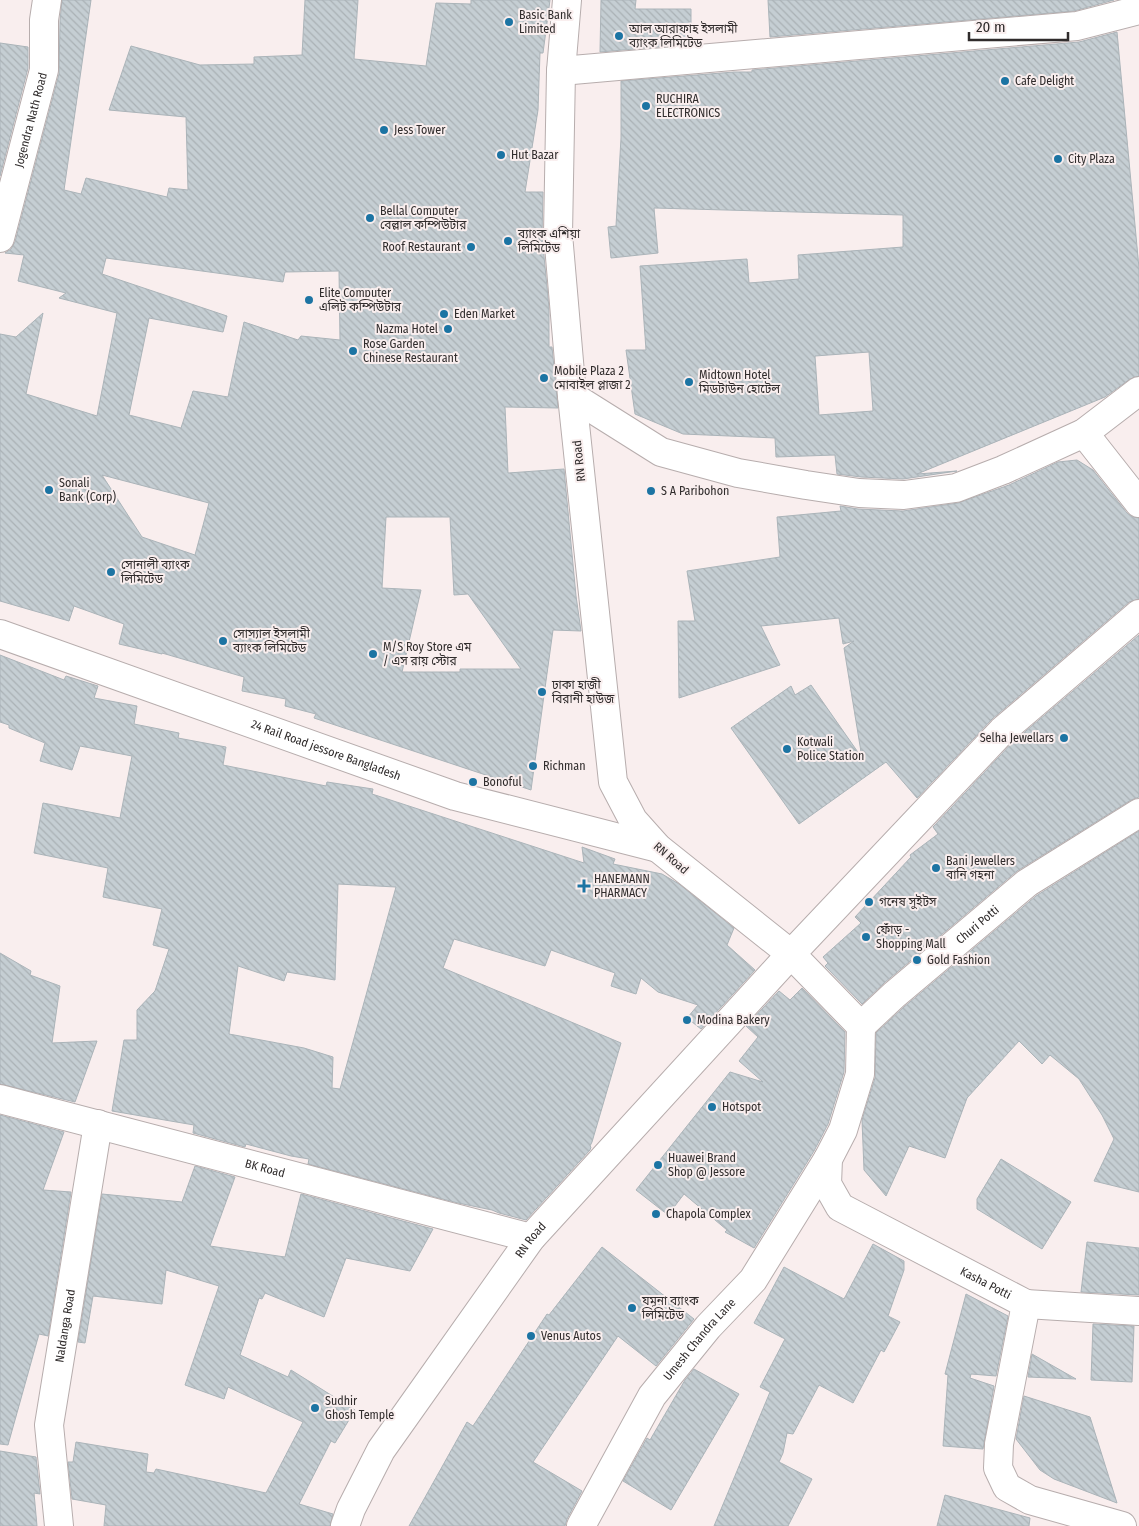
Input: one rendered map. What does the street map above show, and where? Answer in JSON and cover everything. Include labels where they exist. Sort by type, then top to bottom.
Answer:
[{"type":"main road","name":"Jogendra Nath Road","points":[[0,238],[44,70],[44,20],[47,0]]},
{"type":"main road","name":"RN Road","points":[[345,1526],[351,1509],[381,1450],[531,1238],[791,954],[658,848],[633,820],[614,782],[572,396],[558,234],[561,71],[567,0]]},
{"type":"main road","points":[[561,71],[1077,26],[1139,10]]},
{"type":"main road","points":[[572,396],[661,452],[738,473],[859,493],[904,495],[956,488],[1003,470],[1084,433],[1139,391]]},
{"type":"main road","points":[[1084,433],[1139,504]]},
{"type":"main road","points":[[861,1026],[791,954],[1002,731],[1139,614]]},
{"type":"main road","name":"24 Rail Road jessore Bangladesh","points":[[0,634],[455,796],[658,848]]},
{"type":"main road","name":"Churi Potti","points":[[861,1026],[894,995],[1028,883],[1139,812]]},
{"type":"main road","name":"Kasha Potti","points":[[861,1026],[860,1074],[843,1130],[828,1159],[827,1184],[840,1207],[1026,1304],[999,1444],[998,1468],[1007,1487],[1030,1500],[1122,1526]]},
{"type":"main road","name":"BK Road","points":[[0,1099],[531,1238]]},
{"type":"main road","name":"Naldanga Road","points":[[59,1526],[49,1425],[98,1124]]},
{"type":"main road","name":"Umesh Chandra Lane","points":[[581,1526],[652,1396],[708,1327],[753,1280],[828,1159]]},
{"type":"main road","points":[[1026,1304],[1139,1311]]},
{"type":"building","points":[[62,0],[91,0],[64,190],[81,194],[86,178],[167,197],[169,188],[188,190],[186,117],[109,110],[131,46],[200,65],[254,64],[254,57],[302,55],[305,0],[358,0],[354,59],[426,66],[436,3],[471,4],[471,0],[550,0],[543,53],[540,53],[538,110],[525,192],[543,192],[542,235],[549,308],[549,347],[552,347],[558,408],[505,407],[508,473],[564,469],[581,631],[553,630],[531,790],[314,718],[316,714],[285,706],[286,699],[242,691],[244,677],[162,653],[119,644],[124,624],[74,606],[69,621],[0,601],[0,334],[16,337],[43,313],[26,394],[97,416],[117,313],[59,298],[66,293],[18,281],[24,255],[5,253],[11,249],[15,242],[59,74]],"holes":[[[106,258],[283,282],[285,272],[339,271],[340,340],[301,336],[298,340],[244,322],[228,397],[193,391],[181,428],[129,415],[149,318],[223,332],[227,316],[102,274]],[[102,475],[209,503],[195,555],[142,537]],[[386,517],[450,517],[454,595],[468,594],[521,669],[460,669],[460,672],[402,672],[421,590],[382,588]]]},
{"type":"building","points":[[601,0],[636,0],[635,9],[691,9],[691,44],[600,52]]},
{"type":"building","points":[[768,0],[1114,0],[1074,11],[770,37]]},
{"type":"building","points":[[1117,32],[1139,268],[1139,376],[1130,379],[1105,397],[917,474],[957,471],[903,479],[837,474],[835,455],[776,457],[775,438],[683,434],[635,414],[626,350],[646,350],[640,266],[747,259],[749,283],[799,279],[798,255],[903,247],[903,215],[654,208],[658,253],[611,258],[608,227],[616,226],[621,138],[621,81],[752,72],[752,70],[1079,42]],"holes":[[[869,352],[873,411],[819,415],[815,356]]]},
{"type":"building","points":[[0,43],[28,47],[28,68],[0,176]]},
{"type":"building","points":[[1077,460],[1093,470],[1127,513],[1139,518],[1139,599],[1129,602],[992,719],[917,798],[886,762],[799,824],[731,728],[791,686],[795,695],[811,685],[862,758],[844,648],[854,641],[843,644],[839,618],[761,626],[780,665],[679,698],[678,621],[695,621],[687,571],[780,557],[777,517],[841,511],[840,506],[858,509],[903,511],[958,503],[1009,485],[1058,462]]},
{"type":"building","points":[[1139,635],[1139,797],[1131,800],[1017,871],[884,983],[862,1004],[825,966],[828,963],[823,957],[861,923],[855,917],[911,857],[910,855],[938,834],[933,827],[1013,742]]},
{"type":"building","points":[[0,655],[64,680],[66,676],[98,686],[94,698],[137,706],[134,724],[179,733],[178,738],[226,747],[223,765],[326,786],[327,782],[373,789],[372,794],[584,863],[582,847],[615,859],[613,864],[662,874],[679,884],[734,928],[727,945],[755,970],[701,1029],[687,1018],[698,1005],[658,992],[641,978],[636,994],[611,986],[615,973],[551,950],[545,966],[454,939],[443,968],[621,1043],[590,1150],[526,1220],[308,1164],[309,1159],[246,1144],[245,1147],[193,1133],[194,1125],[112,1111],[124,1040],[137,1040],[137,1010],[155,991],[169,949],[153,945],[162,909],[103,897],[108,868],[34,853],[43,803],[120,818],[132,756],[80,746],[72,770],[40,761],[45,743],[9,728],[9,725],[0,722]],"holes":[[[338,884],[396,887],[340,1089],[332,1088],[333,1057],[304,1048],[229,1034],[238,966],[284,981],[287,972],[335,980]]]},
{"type":"building","points":[[1139,831],[1139,1192],[1094,1181],[1114,1139],[1102,1115],[1079,1079],[1050,1055],[1042,1064],[1019,1041],[967,1098],[945,1158],[909,1146],[886,1196],[864,1170],[862,1120],[875,1078],[876,1033],[904,1007],[1036,896]]},
{"type":"building","points":[[0,953],[31,971],[30,975],[60,986],[52,1043],[97,1041],[75,1102],[0,1084]]},
{"type":"building","points":[[802,988],[845,1032],[844,1072],[828,1124],[814,1151],[754,1248],[725,1232],[727,1230],[684,1194],[668,1215],[636,1190],[730,1072],[763,1082],[739,1061],[758,1037],[746,1026],[779,991],[790,1000]]},
{"type":"building","points":[[0,1115],[64,1132],[43,1190],[71,1192],[48,1336],[39,1334],[8,1445],[0,1444]]},
{"type":"building","points":[[1001,1159],[1071,1202],[1042,1249],[977,1209],[977,1199]]},
{"type":"building","points":[[195,1166],[235,1177],[210,1246],[285,1257],[301,1194],[433,1229],[410,1271],[346,1258],[324,1317],[265,1293],[262,1299],[259,1298],[240,1355],[288,1377],[291,1370],[355,1410],[335,1443],[331,1441],[299,1504],[333,1514],[330,1526],[104,1526],[106,1505],[72,1499],[68,1462],[73,1462],[76,1442],[148,1454],[146,1472],[154,1473],[156,1469],[266,1493],[303,1422],[228,1387],[224,1399],[185,1385],[219,1286],[166,1270],[162,1304],[93,1296],[85,1343],[78,1342],[102,1194],[182,1202]]},
{"type":"building","points":[[1087,1242],[1139,1248],[1139,1295],[1081,1292]]},
{"type":"building","points":[[873,1244],[904,1261],[904,1270],[888,1316],[900,1322],[884,1352],[881,1350],[853,1403],[819,1385],[793,1434],[787,1433],[779,1462],[812,1479],[788,1526],[714,1526],[770,1392],[760,1387],[785,1339],[754,1323],[784,1267],[844,1299]]},
{"type":"building","points":[[602,1247],[694,1319],[656,1366],[618,1336],[533,1462],[582,1491],[565,1526],[409,1526],[467,1422],[473,1426],[547,1314],[549,1315]]},
{"type":"building","points":[[966,1294],[1008,1316],[996,1376],[971,1374],[970,1378],[994,1386],[983,1449],[943,1446],[948,1375],[945,1374]]},
{"type":"building","points":[[1093,1324],[1134,1326],[1132,1382],[1091,1380]]},
{"type":"building","points":[[1032,1354],[1076,1379],[1028,1377]]},
{"type":"building","points":[[694,1369],[739,1394],[671,1510],[623,1481],[647,1438],[650,1440],[685,1380]]},
{"type":"building","points":[[1024,1396],[1090,1417],[1117,1503],[1054,1479],[1040,1470],[1016,1439]]},
{"type":"building","points":[[0,1451],[36,1457],[40,1494],[34,1493],[37,1526],[0,1526]]},
{"type":"building","points":[[945,1495],[1030,1518],[1029,1526],[937,1526]]},
{"type":"place","name":"Basic Bank Limited","points":[[509,22]]},
{"type":"place","name":"আল আরাফাহ ইসলামী ব্যাংক লিমিটেড","points":[[619,36]]},
{"type":"place","name":"Cafe Delight","points":[[1005,81]]},
{"type":"place","name":"RUCHIRA ELECTRONICS","points":[[646,106]]},
{"type":"place","name":"Jess Tower","points":[[384,130]]},
{"type":"place","name":"Hut Bazar","points":[[501,155]]},
{"type":"place","name":"City Plaza","points":[[1058,159]]},
{"type":"place","name":"Bellal Computer বেল্লাল কম্পিউটার","points":[[370,218]]},
{"type":"place","name":"ব্যাংক এশিয়া লিমিটেড","points":[[508,241]]},
{"type":"place","name":"Roof Restaurant","points":[[471,247]]},
{"type":"place","name":"Elite Computer এলিট কম্পিউটার","points":[[309,300]]},
{"type":"place","name":"Eden Market","points":[[444,314]]},
{"type":"place","name":"Nazma Hotel","points":[[448,329]]},
{"type":"place","name":"Rose Garden Chinese Restaurant","points":[[353,351]]},
{"type":"place","name":"Mobile Plaza 2 মোবাইল প্লাজা 2","points":[[544,378]]},
{"type":"place","name":"Midtown Hotel মিডটাউন হোটেল","points":[[689,382]]},
{"type":"place","name":"Sonali Bank (Corp)","points":[[49,490]]},
{"type":"place","name":"S A Paribohon","points":[[651,491]]},
{"type":"place","name":"সোনালী ব্যাংক লিমিটেড","points":[[111,572]]},
{"type":"place","name":"সোস্যাল ইসলামী ব্যাংক লিমিটেড","points":[[223,641]]},
{"type":"place","name":"M/S Roy Store এম / এস রায় স্টোর","points":[[373,654]]},
{"type":"place","name":"ঢাকা হাজী বিরানী হাউজ","points":[[542,692]]},
{"type":"place","name":"Selha Jewellars","points":[[1064,738]]},
{"type":"place","name":"Kotwali Police Station","points":[[787,749]]},
{"type":"place","name":"Richman","points":[[533,766]]},
{"type":"place","name":"Bonoful","points":[[473,782]]},
{"type":"place","name":"Bani Jewellers বানি গহনা","points":[[936,868]]},
{"type":"place","name":"HANEMANN PHARMACY","points":[[584,886]]},
{"type":"place","name":"গনেষ সুইটস","points":[[869,902]]},
{"type":"place","name":"ফোঁড় - Shopping Mall","points":[[866,937]]},
{"type":"place","name":"Gold Fashion","points":[[917,960]]},
{"type":"place","name":"Modina Bakery","points":[[687,1020]]},
{"type":"place","name":"Hotspot","points":[[712,1107]]},
{"type":"place","name":"Huawei Brand Shop @ Jessore","points":[[658,1165]]},
{"type":"place","name":"Chapola Complex","points":[[656,1214]]},
{"type":"place","name":"যমুনা ব্যাংক লিমিটেড","points":[[632,1308]]},
{"type":"place","name":"Venus Autos","points":[[531,1336]]},
{"type":"place","name":"Sudhir Ghosh Temple","points":[[315,1408]]}]
